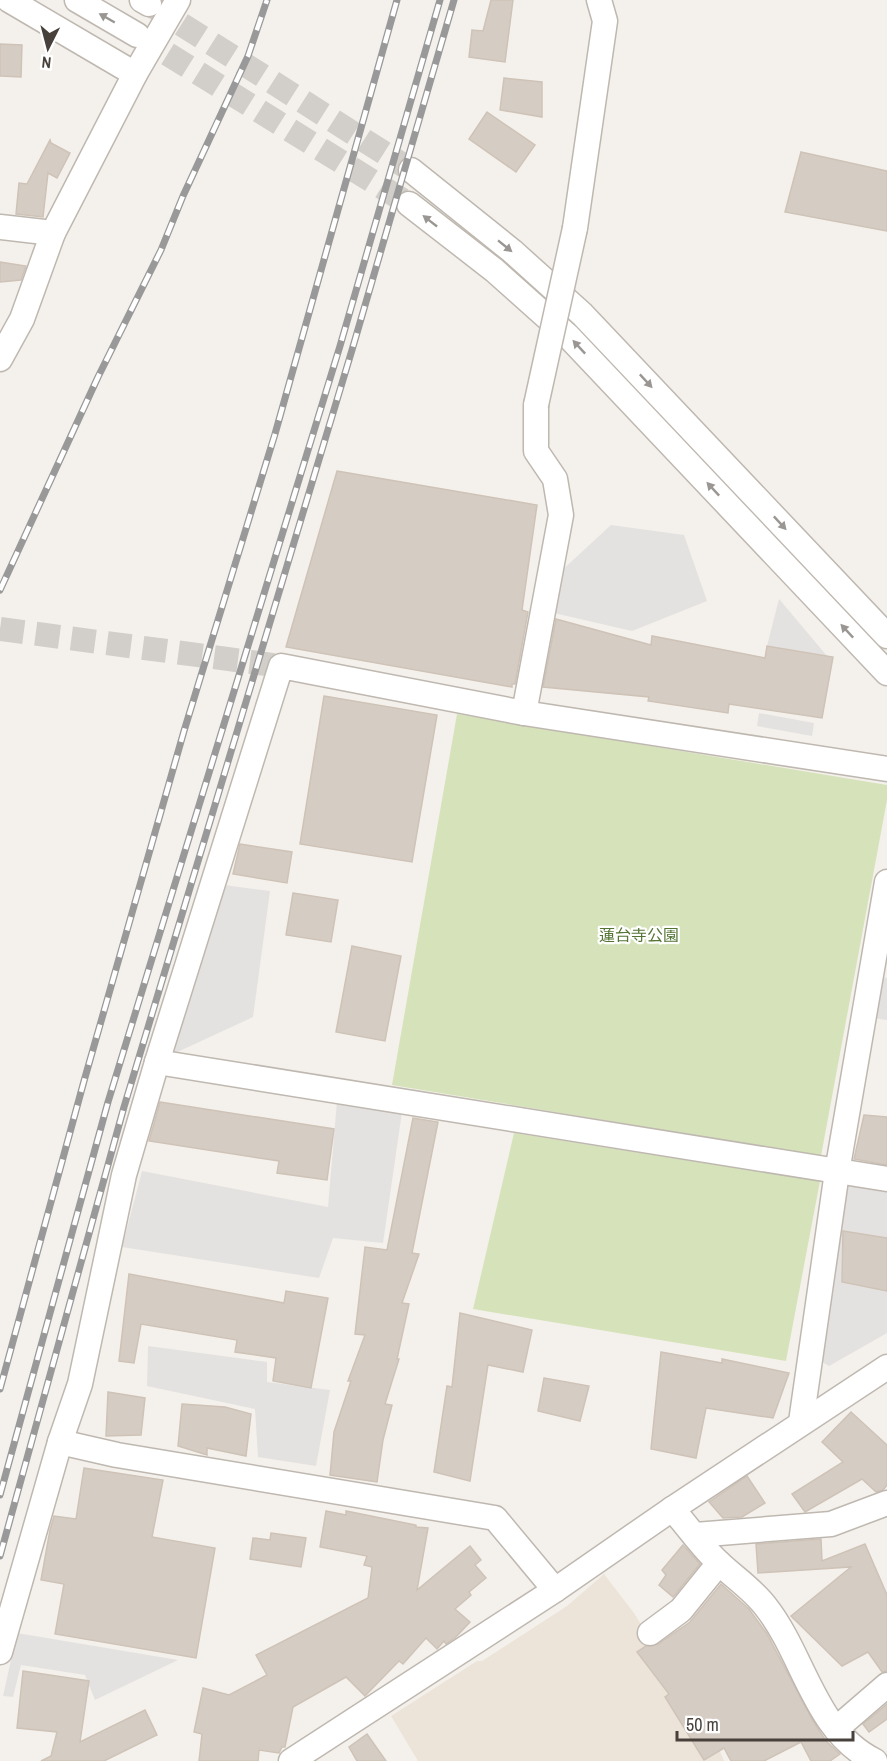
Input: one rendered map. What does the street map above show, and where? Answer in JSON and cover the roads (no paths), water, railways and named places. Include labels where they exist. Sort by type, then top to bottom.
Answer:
[{"type":"street","points":[[9,0],[135,74]]},
{"type":"street","points":[[77,0],[137,35]]},
{"type":"street","points":[[0,359],[22,319],[53,233],[135,74],[178,0]]},
{"type":"street","points":[[524,713],[561,515],[555,479],[536,452],[536,405],[575,228],[605,21],[599,0]]},
{"type":"street","points":[[411,170],[512,251],[582,314],[887,636]]},
{"type":"street","points":[[409,204],[494,270],[568,336],[887,673]]},
{"type":"street","points":[[0,227],[53,233]]},
{"type":"street","points":[[0,1652],[60,1442],[80,1384],[124,1175],[281,666],[524,713],[887,769]]},
{"type":"street","points":[[801,1422],[837,1172],[887,882]]},
{"type":"street","points":[[157,1062],[887,1179]]},
{"type":"street","points":[[291,1761],[555,1590],[801,1422],[887,1367]]},
{"type":"street","points":[[60,1442],[117,1455],[495,1518],[555,1590]]},
{"type":"street","points":[[695,1535],[831,1524],[887,1503]]},
{"type":"street","points":[[672,1509],[719,1563],[748,1586],[767,1608],[795,1654],[817,1703],[836,1729],[856,1749],[875,1761]]},
{"type":"street","points":[[650,1634],[681,1610],[719,1563]]},
{"type":"street","points":[[836,1729],[887,1685]]},
{"type":"tunnel","points":[[151,5],[411,170]]},
{"type":"tunnel","points":[[137,35],[409,204]]},
{"type":"tunnel","points":[[0,629],[281,666]]},
{"type":"railway","points":[[0,590],[98,377],[161,250],[183,196],[248,56],[267,0]]},
{"type":"railway","points":[[0,1389],[84,1081],[184,731],[275,434],[397,0]]},
{"type":"railway","points":[[0,1495],[108,1102],[340,346],[440,0]]},
{"type":"railway","points":[[0,1556],[124,1107],[352,350],[454,0]]},
{"type":"park label","name":"蓮台寺公園","points":[[639,935]]}]
